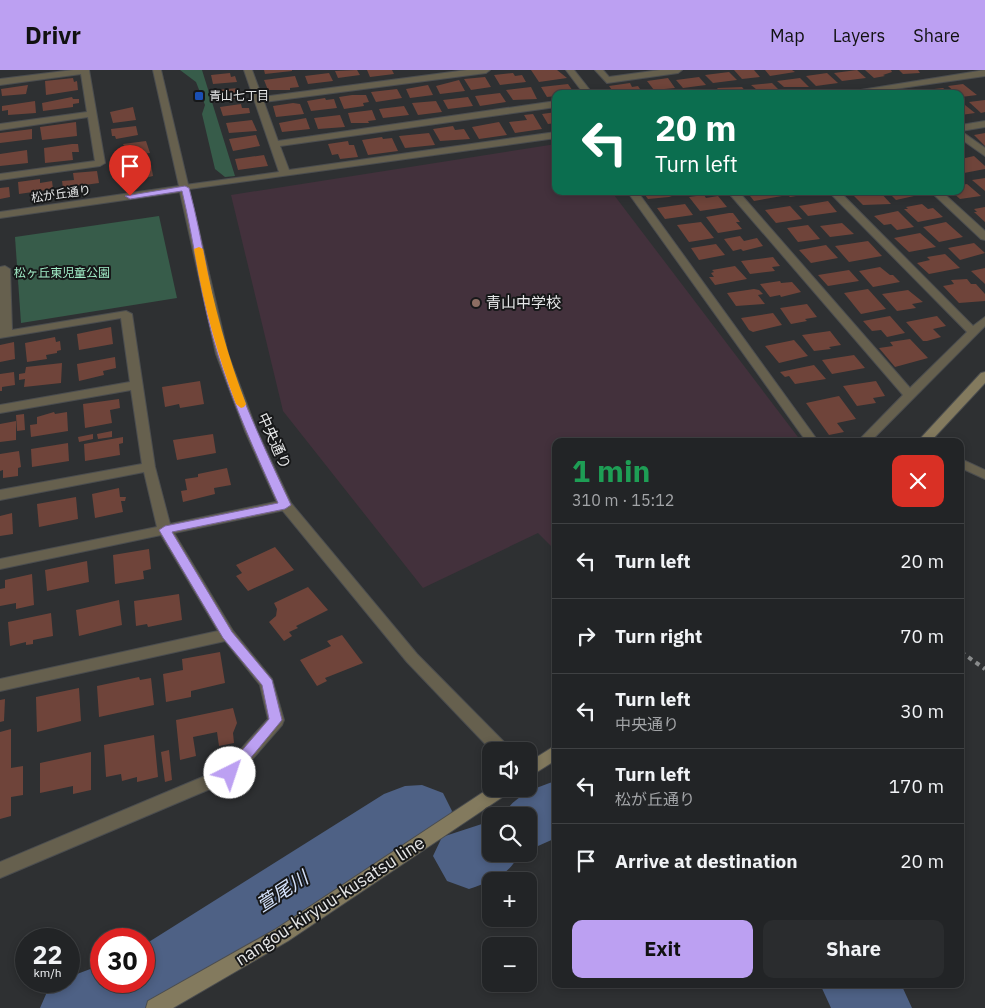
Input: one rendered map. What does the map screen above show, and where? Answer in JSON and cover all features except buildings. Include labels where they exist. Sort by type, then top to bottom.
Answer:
[{"type":"main road","points":[[927,438],[985,376]]},
{"type":"main road","points":[[537,765],[552,755]]},
{"type":"main road","name":"nangou-kiryuu-kusatsu line","points":[[155,1008],[282,935],[489,797]]},
{"type":"street","points":[[0,82],[85,70],[100,163],[0,176]]},
{"type":"street","name":"中央通り","points":[[157,70],[195,227],[205,285],[222,354],[251,431],[285,505],[412,658],[493,742]]},
{"type":"street","points":[[248,70],[285,174]]},
{"type":"street","points":[[259,100],[486,70]]},
{"type":"street","points":[[570,70],[586,90]]},
{"type":"street","points":[[599,70],[607,80],[678,70]]},
{"type":"street","points":[[868,90],[980,72]]},
{"type":"street","points":[[902,85],[908,90]]},
{"type":"street","points":[[275,144],[552,105]]},
{"type":"street","points":[[0,127],[92,114]]},
{"type":"street","points":[[964,128],[985,124]]},
{"type":"street","name":"松が丘通り","points":[[0,215],[552,136]]},
{"type":"street","points":[[964,136],[985,153]]},
{"type":"street","points":[[635,195],[810,438]]},
{"type":"street","points":[[735,195],[910,395]]},
{"type":"street","points":[[837,195],[973,332]]},
{"type":"street","points":[[939,195],[985,237]]},
{"type":"street","points":[[0,270],[5,269],[3,334],[126,314],[149,467],[165,530],[228,635],[268,683],[276,720],[230,773],[0,870]]},
{"type":"street","points":[[867,438],[985,320]]},
{"type":"street","points":[[0,409],[136,386]]},
{"type":"street","points":[[964,464],[985,475]]},
{"type":"street","points":[[0,496],[149,467]]},
{"type":"street","points":[[0,564],[285,505]]},
{"type":"street","points":[[0,685],[228,635]]},
{"type":"path","points":[[964,654],[985,669]]},
{"type":"shaded area","name":"青山中学校","points":[[552,145],[552,195],[614,195],[799,438],[552,438],[552,547],[538,533],[423,588],[283,411],[231,195]]},
{"type":"green space","points":[[180,70],[202,70],[235,176],[225,177],[215,169],[202,114],[205,105],[196,82]]},
{"type":"green space","name":"松ヶ丘東児童公園","points":[[159,216],[177,298],[21,323],[15,237]]},
{"type":"waterway","name":"萱尾川","points":[[537,819],[552,809]]},
{"type":"waterway","name":"萱尾川","points":[[155,975],[405,812],[422,811]]},
{"type":"waterway","name":"萱尾川","points":[[464,856],[469,862],[482,854]]},
{"type":"waterway","name":"萱尾川","points":[[857,988],[878,1008]]},
{"type":"waterway","name":"萱尾川","points":[[74,1008],[111,993]]},
{"type":"slow traffic","points":[[199,249],[205,285],[222,354],[241,404]]},
{"type":"place","name":"青山七丁目","points":[[199,96]]},
{"type":"place","name":"青山中学校","points":[[476,303]]},
{"type":"route","points":[[130,196],[185,188],[195,227],[205,285],[222,354],[251,431],[285,505],[165,530],[228,635],[268,683],[276,720],[230,773]]}]
